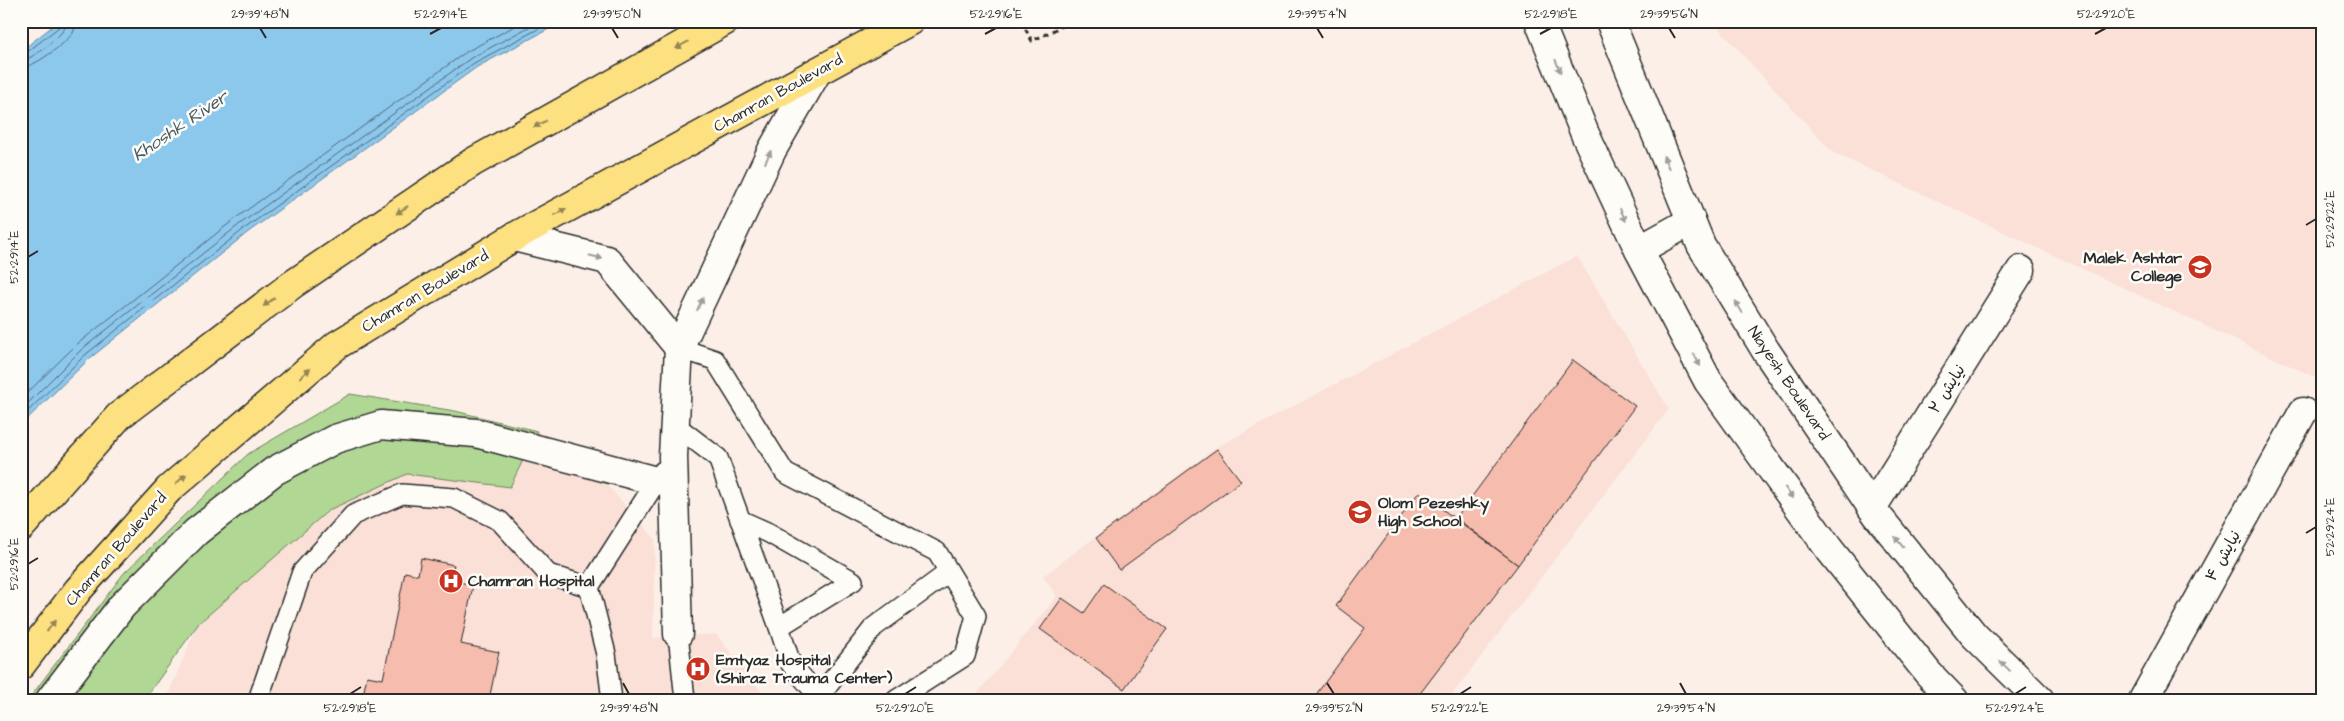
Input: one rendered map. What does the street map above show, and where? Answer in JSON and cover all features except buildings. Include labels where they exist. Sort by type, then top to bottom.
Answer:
[{"type":"main road","points":[[21,528],[119,416],[294,284],[473,162],[725,21]]},
{"type":"main road","name":"Chamran Boulevard","points":[[21,665],[78,590],[169,489],[337,345],[514,237],[910,21]]},
{"type":"street","points":[[1540,21],[1586,134],[1638,250],[1708,380],[1829,549],[1928,673],[1954,700]]},
{"type":"street","name":"Niayesh Boulevard","points":[[1610,21],[1701,244],[1766,351],[1872,508],[1974,636],[2040,700]]},
{"type":"street","points":[[678,634],[673,456],[679,348],[772,150],[817,72]]},
{"type":"street","points":[[1638,250],[1691,221]]},
{"type":"street","points":[[514,237],[608,260],[679,348]]},
{"type":"street","name":"نیایش ۲","points":[[1872,508],[2021,270]]},
{"type":"street","name":"نیایش ۴","points":[[2143,700],[2303,412]]},
{"type":"street","points":[[50,700],[122,606],[196,532],[274,471],[335,440],[381,425],[476,433],[656,481]]},
{"type":"lane","points":[[679,348],[715,360],[785,473],[937,552],[976,616],[965,656],[896,700]]},
{"type":"lane","points":[[675,425],[718,458],[791,664],[822,698],[874,627],[949,572]]},
{"type":"lane","points":[[612,700],[606,654],[588,587],[673,456]]},
{"type":"lane","points":[[258,700],[302,572],[353,515],[402,494],[454,498],[500,521],[548,574],[588,587]]},
{"type":"lane","points":[[740,520],[769,533],[853,581],[779,627]]},
{"type":"lane","points":[[678,634],[685,700]]},
{"type":"path","points":[[1021,21],[1032,41],[1064,25],[1062,21]]},
{"type":"shaded area","name":"Malek Ashtar College","points":[[1712,21],[2323,21],[2323,381],[1832,152]]},
{"type":"shaded area","name":"Olom Pezeshky High School","points":[[1577,256],[1669,409],[1448,700],[972,700],[1057,596],[1043,576],[1215,448]]},
{"type":"shaded area","name":"Chamran Hospital","points":[[537,431],[607,485],[655,539],[653,638],[716,634],[768,700],[166,700],[198,623],[329,510],[407,474],[510,487]]},
{"type":"green space","points":[[350,394],[455,411],[537,431],[510,487],[407,474],[329,510],[199,623],[144,700],[28,700],[124,573],[248,454]]},
{"type":"water","name":"Khoshk River","points":[[59,21],[564,21],[477,67],[247,233],[89,359],[21,425],[21,51]]},
{"type":"place","name":"Malek Ashtar College","points":[[2200,267]]},
{"type":"place","name":"Olom Pezeshky High School","points":[[1360,512]]},
{"type":"place","name":"Chamran Hospital","points":[[451,581]]},
{"type":"place","name":"Emtyaz Hospital (Shiraz Trauma Center)","points":[[698,669]]}]
